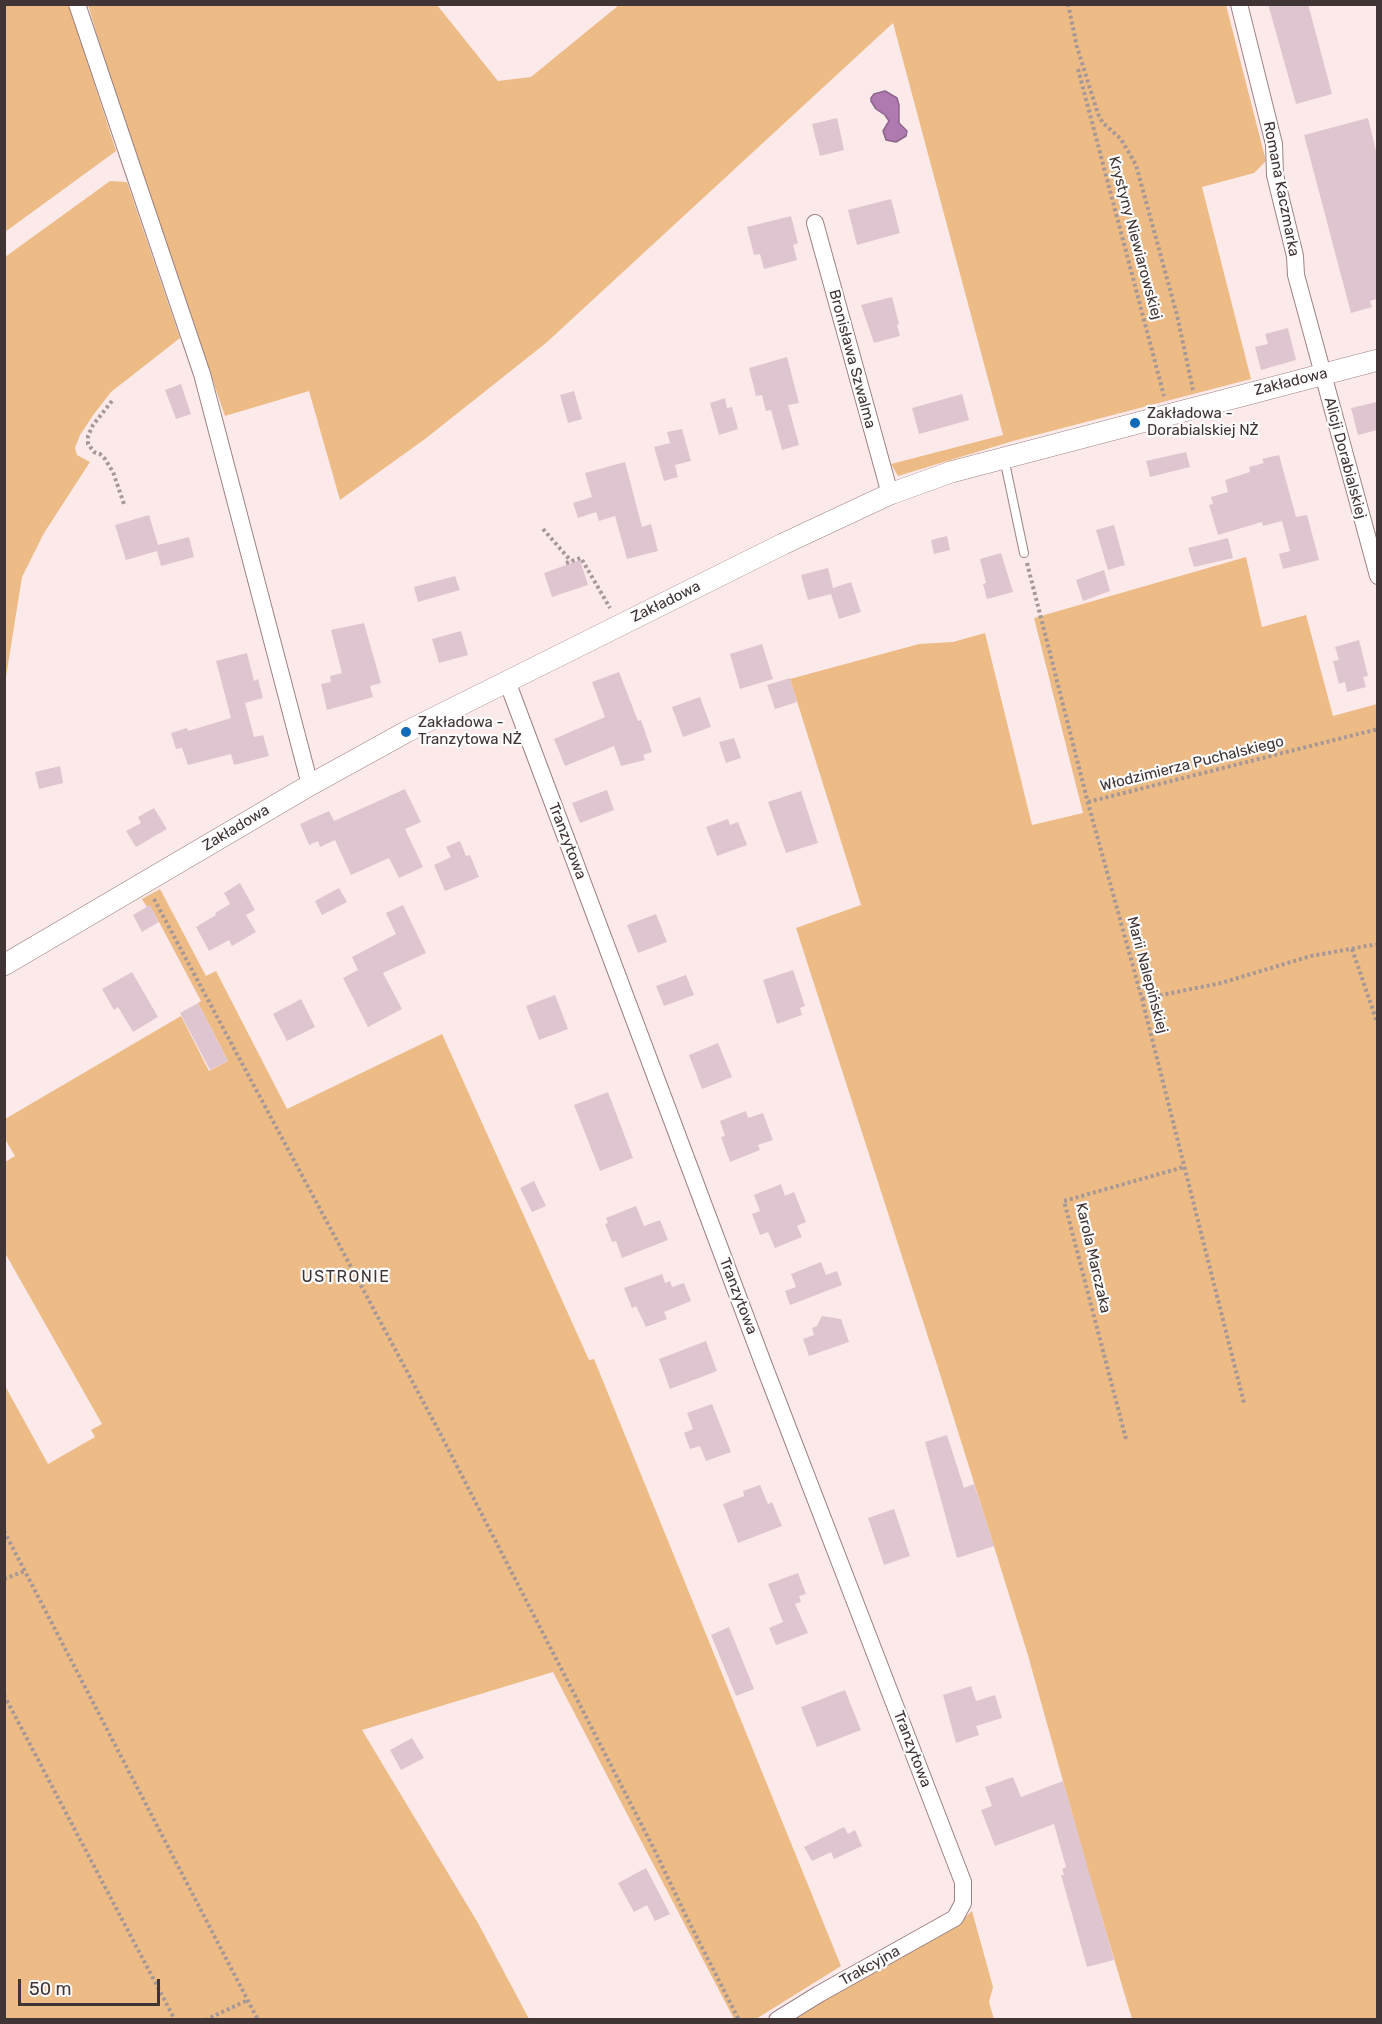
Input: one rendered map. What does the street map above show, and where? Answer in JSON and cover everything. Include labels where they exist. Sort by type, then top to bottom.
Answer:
[{"type":"street","points":[[77,4],[202,374],[310,785]]},
{"type":"street","name":"Romana Kaczmarka","points":[[1239,4],[1274,144],[1275,175],[1295,256],[1296,275],[1322,374]]},
{"type":"street","name":"Bronisława Szwalma","points":[[815,223],[890,494]]},
{"type":"street","name":"Zakładowa","points":[[4,965],[310,785],[406,732],[783,544],[890,494],[951,472],[1377,360]]},
{"type":"street","name":"Alicji Dorabialskiej","points":[[1322,374],[1377,576]]},
{"type":"street","name":"Tranzytowa","points":[[507,681],[763,1363],[963,1882],[961,1910]]},
{"type":"street","name":"Trakcyjna","points":[[777,2019],[947,1923],[961,1910]]},
{"type":"lane","points":[[1004,458],[1024,553]]},
{"type":"path","points":[[1068,4],[1077,47],[1098,114],[1103,123],[1121,139],[1136,165],[1177,315],[1194,397]]},
{"type":"path","name":"Krystyny Niewiarowskiej","points":[[1078,69],[1169,414]]},
{"type":"path","points":[[112,401],[93,425],[88,436],[88,444],[90,449],[100,454],[109,464],[124,504]]},
{"type":"path","points":[[543,529],[572,561]]},
{"type":"path","name":"Marii Nalepińskiej","points":[[1024,553],[1088,803],[1142,999],[1244,1403]]},
{"type":"path","points":[[566,563],[581,558],[612,615]]},
{"type":"path","name":"Włodzimierza Puchalskiego","points":[[1088,803],[1377,729]]},
{"type":"path","points":[[144,882],[446,1445],[739,2019]]},
{"type":"path","points":[[1142,999],[1221,983],[1311,956],[1377,945]]},
{"type":"path","points":[[1352,949],[1377,1025]]},
{"type":"path","name":"Karola Marczaka","points":[[1126,1439],[1064,1201],[1184,1167]]},
{"type":"path","points":[[4,1531],[258,2019]]},
{"type":"path","points":[[4,1579],[25,1570]]},
{"type":"path","points":[[4,1695],[175,2019]]},
{"type":"path","points":[[205,2019],[248,2000]]},
{"type":"shaded area","points":[[5,5],[69,5],[116,151],[5,232]]},
{"type":"shaded area","points":[[88,5],[437,5],[498,81],[531,77],[619,5],[1226,5],[1266,161],[1254,173],[1202,187],[1251,379],[1013,441],[898,476],[891,464],[1003,435],[893,23],[546,343],[425,439],[340,500],[309,391],[225,416],[115,95]]},
{"type":"shaded area","points":[[885,91],[897,98],[899,123],[907,131],[906,136],[896,142],[886,140],[883,131],[889,121],[871,101],[874,94]]},
{"type":"shaded area","points":[[110,181],[127,182],[180,338],[111,392],[80,435],[75,448],[77,455],[90,462],[44,533],[22,577],[5,683],[5,257]]},
{"type":"shaded area","points":[[1246,557],[1262,627],[1306,615],[1333,716],[1377,704],[1377,2019],[1132,2019],[1027,1652],[796,928],[861,905],[790,679],[919,644],[953,642],[985,633],[1032,825],[1083,813],[1034,618]]},
{"type":"shaded area","points":[[160,889],[206,976],[216,971],[287,1109],[442,1034],[589,1360],[594,1359],[841,1966],[756,2019],[734,2019],[553,1672],[362,1730],[478,1923],[529,2019],[5,2019],[4,1384],[48,1464],[95,1437],[91,1430],[102,1424],[5,1253],[5,1162],[15,1156],[5,1139],[5,1119],[181,1016],[209,1071],[228,1061],[198,1003],[201,1001],[150,906],[147,907],[142,899]]},
{"type":"shaded area","points":[[972,1911],[993,1987],[989,2002],[994,2019],[789,2020],[962,1920]]},
{"type":"building","points":[[1268,4],[1308,4],[1332,94],[1296,104]]},
{"type":"building","points":[[837,118],[844,150],[820,156],[812,124]]},
{"type":"building","points":[[1368,118],[1377,155],[1377,299],[1370,301],[1372,307],[1351,313],[1304,135]]},
{"type":"building","points":[[891,199],[900,233],[857,245],[848,210]]},
{"type":"building","points":[[791,216],[798,243],[793,245],[797,260],[764,269],[760,254],[754,255],[747,227]]},
{"type":"building","points":[[892,297],[900,336],[874,343],[861,305]]},
{"type":"building","points":[[1288,328],[1296,360],[1261,370],[1255,347],[1268,344],[1265,334]]},
{"type":"building","points":[[787,357],[799,403],[788,405],[799,445],[782,450],[771,410],[766,411],[762,395],[756,396],[749,368]]},
{"type":"building","points":[[181,384],[191,414],[176,419],[165,390]]},
{"type":"building","points":[[574,391],[582,419],[568,423],[560,395]]},
{"type":"building","points":[[962,394],[969,420],[919,434],[912,408]]},
{"type":"building","points":[[725,398],[727,408],[732,407],[738,429],[719,435],[710,403]]},
{"type":"building","points":[[1377,402],[1377,430],[1358,435],[1351,408]]},
{"type":"building","points":[[682,429],[691,461],[675,465],[678,477],[664,481],[654,447],[670,443],[667,432]]},
{"type":"building","points":[[1186,452],[1190,467],[1150,477],[1146,461]]},
{"type":"building","points":[[1279,455],[1296,517],[1307,515],[1319,560],[1283,569],[1279,554],[1290,551],[1282,521],[1263,526],[1262,522],[1218,535],[1209,505],[1213,504],[1211,497],[1228,492],[1225,480],[1250,472],[1249,467],[1264,463],[1262,459]]},
{"type":"building","points":[[625,462],[642,527],[651,524],[658,551],[627,559],[615,516],[599,521],[596,512],[578,518],[573,503],[592,497],[585,473]]},
{"type":"building","points":[[149,515],[158,545],[189,537],[194,557],[161,566],[157,551],[126,560],[115,525]]},
{"type":"building","points":[[1114,525],[1125,565],[1108,570],[1096,530]]},
{"type":"building","points":[[947,536],[950,550],[934,554],[931,540]]},
{"type":"building","points":[[1228,538],[1233,558],[1194,567],[1188,548]]},
{"type":"building","points":[[1001,553],[1013,592],[987,599],[980,559]]},
{"type":"building","points":[[580,560],[588,585],[552,597],[544,573]]},
{"type":"building","points":[[828,568],[833,588],[851,582],[861,612],[839,619],[831,594],[808,600],[801,575]]},
{"type":"building","points":[[1104,570],[1110,591],[1083,601],[1076,580]]},
{"type":"building","points":[[455,576],[460,590],[418,602],[414,587]]},
{"type":"building","points":[[364,623],[381,683],[370,686],[373,697],[327,710],[321,684],[331,682],[330,676],[342,673],[331,630]]},
{"type":"building","points":[[461,631],[468,655],[439,663],[432,639]]},
{"type":"building","points":[[1359,640],[1368,676],[1363,677],[1366,687],[1347,692],[1345,682],[1339,684],[1333,661],[1339,660],[1335,647]]},
{"type":"building","points":[[762,644],[773,679],[740,689],[730,654]]},
{"type":"building","points":[[247,653],[254,681],[258,679],[263,698],[245,703],[254,737],[263,735],[269,756],[234,765],[231,754],[188,765],[182,748],[176,749],[171,733],[187,728],[188,731],[231,718],[216,661]]},
{"type":"building","points":[[619,672],[638,721],[641,720],[652,752],[643,755],[645,760],[621,766],[614,746],[565,766],[554,739],[605,717],[592,682]]},
{"type":"building","points":[[790,678],[797,702],[775,709],[767,685]]},
{"type":"building","points":[[700,697],[711,727],[683,737],[672,707]]},
{"type":"building","points":[[734,738],[741,758],[726,763],[719,742]]},
{"type":"building","points":[[60,766],[63,783],[39,789],[35,772]]},
{"type":"building","points":[[405,789],[421,822],[405,829],[423,867],[399,878],[389,858],[351,875],[335,840],[320,847],[318,841],[309,845],[300,824],[329,811],[334,821]]},
{"type":"building","points":[[607,790],[614,810],[580,823],[572,803]]},
{"type":"building","points":[[801,791],[818,843],[786,853],[768,802]]},
{"type":"building","points":[[154,808],[167,829],[136,847],[126,831],[141,823],[138,817]]},
{"type":"building","points":[[728,819],[730,825],[738,822],[747,845],[717,856],[706,827]]},
{"type":"building","points":[[460,841],[466,856],[470,855],[479,877],[445,891],[434,865],[451,857],[446,847]]},
{"type":"building","points":[[240,883],[255,910],[246,915],[256,932],[232,946],[229,940],[209,951],[196,927],[230,904],[224,893]]},
{"type":"building","points":[[339,888],[347,902],[322,915],[315,901]]},
{"type":"building","points":[[150,905],[159,922],[142,932],[133,915]]},
{"type":"building","points":[[403,905],[426,953],[383,973],[402,1009],[368,1027],[343,978],[358,970],[352,957],[396,934],[386,913]]},
{"type":"building","points":[[656,914],[667,942],[638,953],[627,925]]},
{"type":"building","points":[[793,970],[805,1006],[800,1008],[802,1015],[777,1024],[763,980]]},
{"type":"building","points":[[132,972],[158,1017],[133,1032],[118,1007],[114,1010],[102,989]]},
{"type":"building","points":[[686,975],[694,995],[664,1006],[656,986]]},
{"type":"building","points":[[555,995],[568,1029],[539,1040],[526,1006]]},
{"type":"building","points":[[301,999],[315,1027],[287,1041],[273,1014]]},
{"type":"building","points":[[198,1003],[228,1061],[210,1070],[180,1013]]},
{"type":"building","points":[[718,1043],[732,1077],[702,1089],[689,1055]]},
{"type":"building","points":[[608,1092],[633,1158],[600,1171],[574,1105]]},
{"type":"building","points":[[746,1111],[748,1118],[763,1113],[773,1140],[758,1145],[760,1150],[730,1162],[721,1137],[725,1136],[720,1121]]},
{"type":"building","points":[[534,1181],[546,1206],[532,1212],[520,1188]]},
{"type":"building","points":[[781,1184],[785,1196],[794,1192],[806,1222],[797,1226],[802,1237],[775,1248],[768,1232],[760,1235],[752,1214],[760,1211],[754,1195]]},
{"type":"building","points":[[636,1206],[644,1226],[660,1220],[668,1240],[622,1258],[616,1241],[612,1242],[605,1224],[608,1223],[606,1218]]},
{"type":"building","points":[[821,1262],[826,1275],[837,1271],[842,1285],[790,1305],[785,1291],[796,1287],[791,1274]]},
{"type":"building","points":[[662,1274],[665,1283],[670,1281],[672,1287],[684,1283],[691,1301],[664,1312],[667,1319],[646,1327],[636,1306],[632,1308],[624,1288]]},
{"type":"building","points":[[822,1316],[841,1319],[849,1342],[809,1356],[803,1339],[814,1335],[812,1328],[817,1326]]},
{"type":"building","points":[[706,1341],[717,1371],[670,1389],[659,1359]]},
{"type":"building","points":[[712,1404],[731,1452],[706,1461],[700,1446],[690,1449],[684,1433],[693,1429],[687,1413]]},
{"type":"building","points":[[947,1435],[964,1488],[974,1484],[994,1546],[957,1558],[925,1442]]},
{"type":"building","points":[[760,1485],[768,1504],[772,1502],[782,1526],[738,1543],[723,1504],[744,1496],[743,1491]]},
{"type":"building","points":[[894,1509],[910,1556],[884,1565],[868,1518]]},
{"type":"building","points":[[798,1573],[806,1594],[799,1596],[801,1602],[795,1604],[808,1633],[776,1645],[769,1628],[783,1622],[768,1584]]},
{"type":"building","points":[[729,1627],[754,1689],[736,1696],[711,1635]]},
{"type":"building","points":[[971,1686],[976,1701],[995,1695],[1002,1718],[976,1726],[979,1735],[956,1743],[943,1695]]},
{"type":"building","points":[[845,1690],[861,1730],[817,1747],[801,1707]]},
{"type":"building","points":[[412,1738],[424,1758],[401,1770],[390,1750]]},
{"type":"building","points":[[1013,1777],[1021,1797],[1063,1781],[1114,1960],[1087,1967],[1061,1875],[1064,1875],[1062,1869],[1066,1867],[1054,1824],[995,1846],[981,1810],[992,1806],[985,1787]]},
{"type":"building","points":[[844,1827],[848,1834],[855,1830],[862,1846],[834,1859],[831,1852],[812,1861],[804,1847]]},
{"type":"building","points":[[646,1868],[670,1914],[655,1921],[647,1905],[634,1912],[618,1883]]},
{"type":"place","name":"Zakładowa - Dorabialskiej NŻ","points":[[1135,423]]},
{"type":"place","name":"Zakładowa - Tranzytowa NŻ","points":[[406,732]]},
{"type":"district","name":"USTRONIE","points":[[346,1277]]}]
